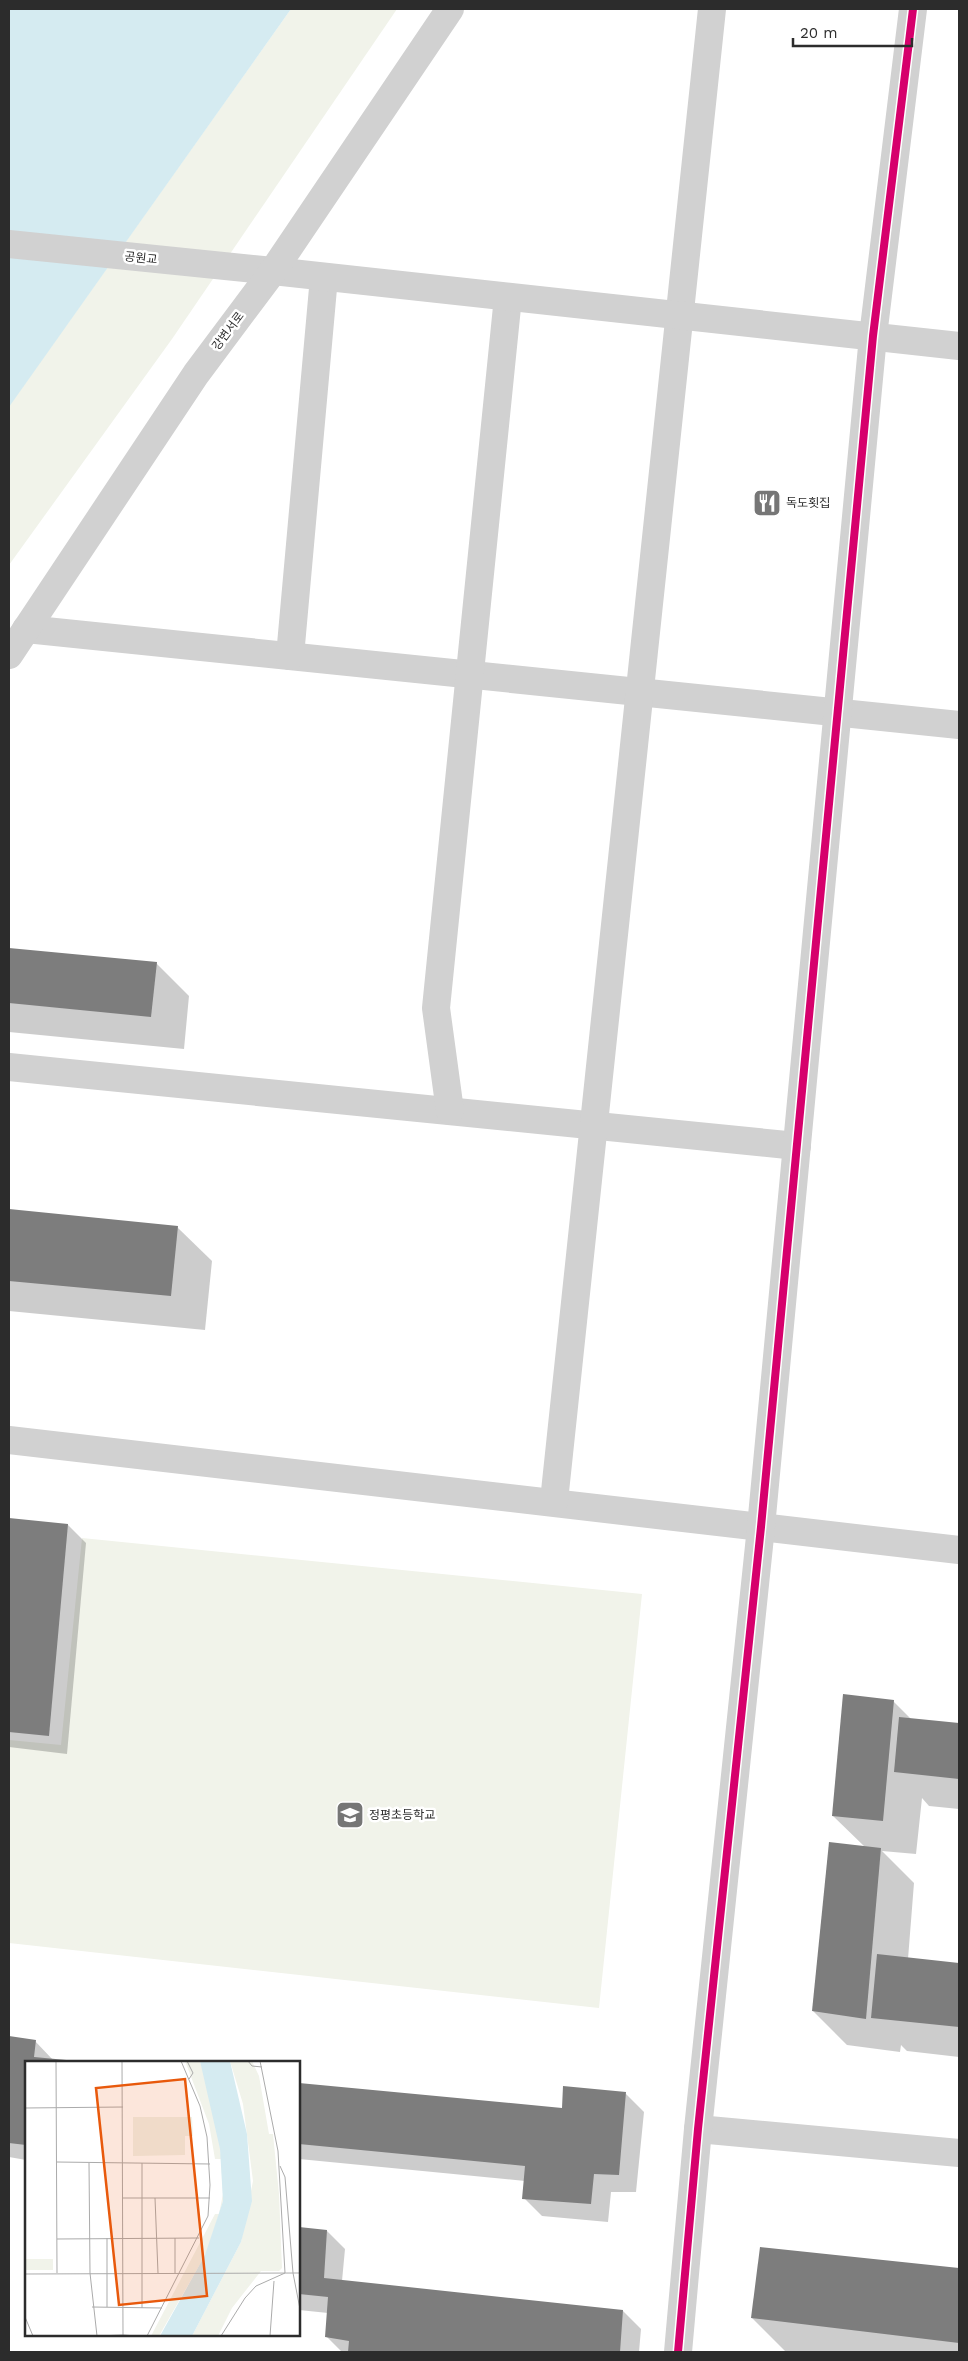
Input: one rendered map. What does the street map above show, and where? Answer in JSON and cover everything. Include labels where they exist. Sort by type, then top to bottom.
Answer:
[{"type":"street","name":"강변서로","points":[[9,655],[196,374],[273,271],[450,9]]},
{"type":"street","points":[[554,1501],[712,9]]},
{"type":"street","points":[[678,2352],[698,2128],[761,1527],[872,336],[913,9]]},
{"type":"street","name":"공원교","points":[[9,244],[508,296],[959,346]]},
{"type":"street","points":[[290,656],[324,277]]},
{"type":"street","points":[[450,1111],[436,1008],[508,296]]},
{"type":"street","points":[[26,629],[959,725]]},
{"type":"street","points":[[9,1067],[797,1146]]},
{"type":"street","points":[[9,1440],[554,1501],[959,1550]]},
{"type":"street","points":[[698,2128],[959,2153]]},
{"type":"shaded area","points":[[291,9],[397,9],[172,339],[9,565],[9,406]]},
{"type":"shaded area","points":[[82,1538],[642,1594],[599,2008],[9,1943],[9,1740],[61,1745]]},
{"type":"water","points":[[9,9],[291,9],[9,407]]},
{"type":"building","points":[[9,948],[157,962],[151,1017],[9,1003]]},
{"type":"building","points":[[9,1209],[178,1226],[171,1296],[9,1281]]},
{"type":"building","points":[[9,1518],[68,1524],[49,1736],[9,1732]]},
{"type":"building","points":[[843,1694],[894,1700],[883,1821],[832,1816]]},
{"type":"building","points":[[899,1717],[959,1723],[959,1779],[894,1772]]},
{"type":"building","points":[[829,1842],[881,1848],[866,2019],[812,2011]]},
{"type":"building","points":[[877,1954],[959,1963],[959,2027],[871,2018]]},
{"type":"building","points":[[9,2036],[36,2040],[34,2057],[77,2061],[25,2061],[25,2145],[9,2143]]},
{"type":"building","points":[[300,2083],[562,2108],[563,2086],[626,2092],[619,2175],[594,2174],[591,2204],[522,2199],[525,2166],[300,2144]]},
{"type":"building","points":[[300,2227],[327,2230],[324,2278],[623,2310],[620,2352],[348,2352],[349,2341],[325,2337],[328,2297],[300,2294]]},
{"type":"building","points":[[760,2247],[959,2268],[959,2343],[751,2318]]},
{"type":"cycle path","points":[[678,2352],[698,2129],[761,1527],[873,336],[913,9]]},
{"type":"place","name":"독도횟집","points":[[767,503]]},
{"type":"place","name":"정평초등학교","points":[[350,1815]]}]
